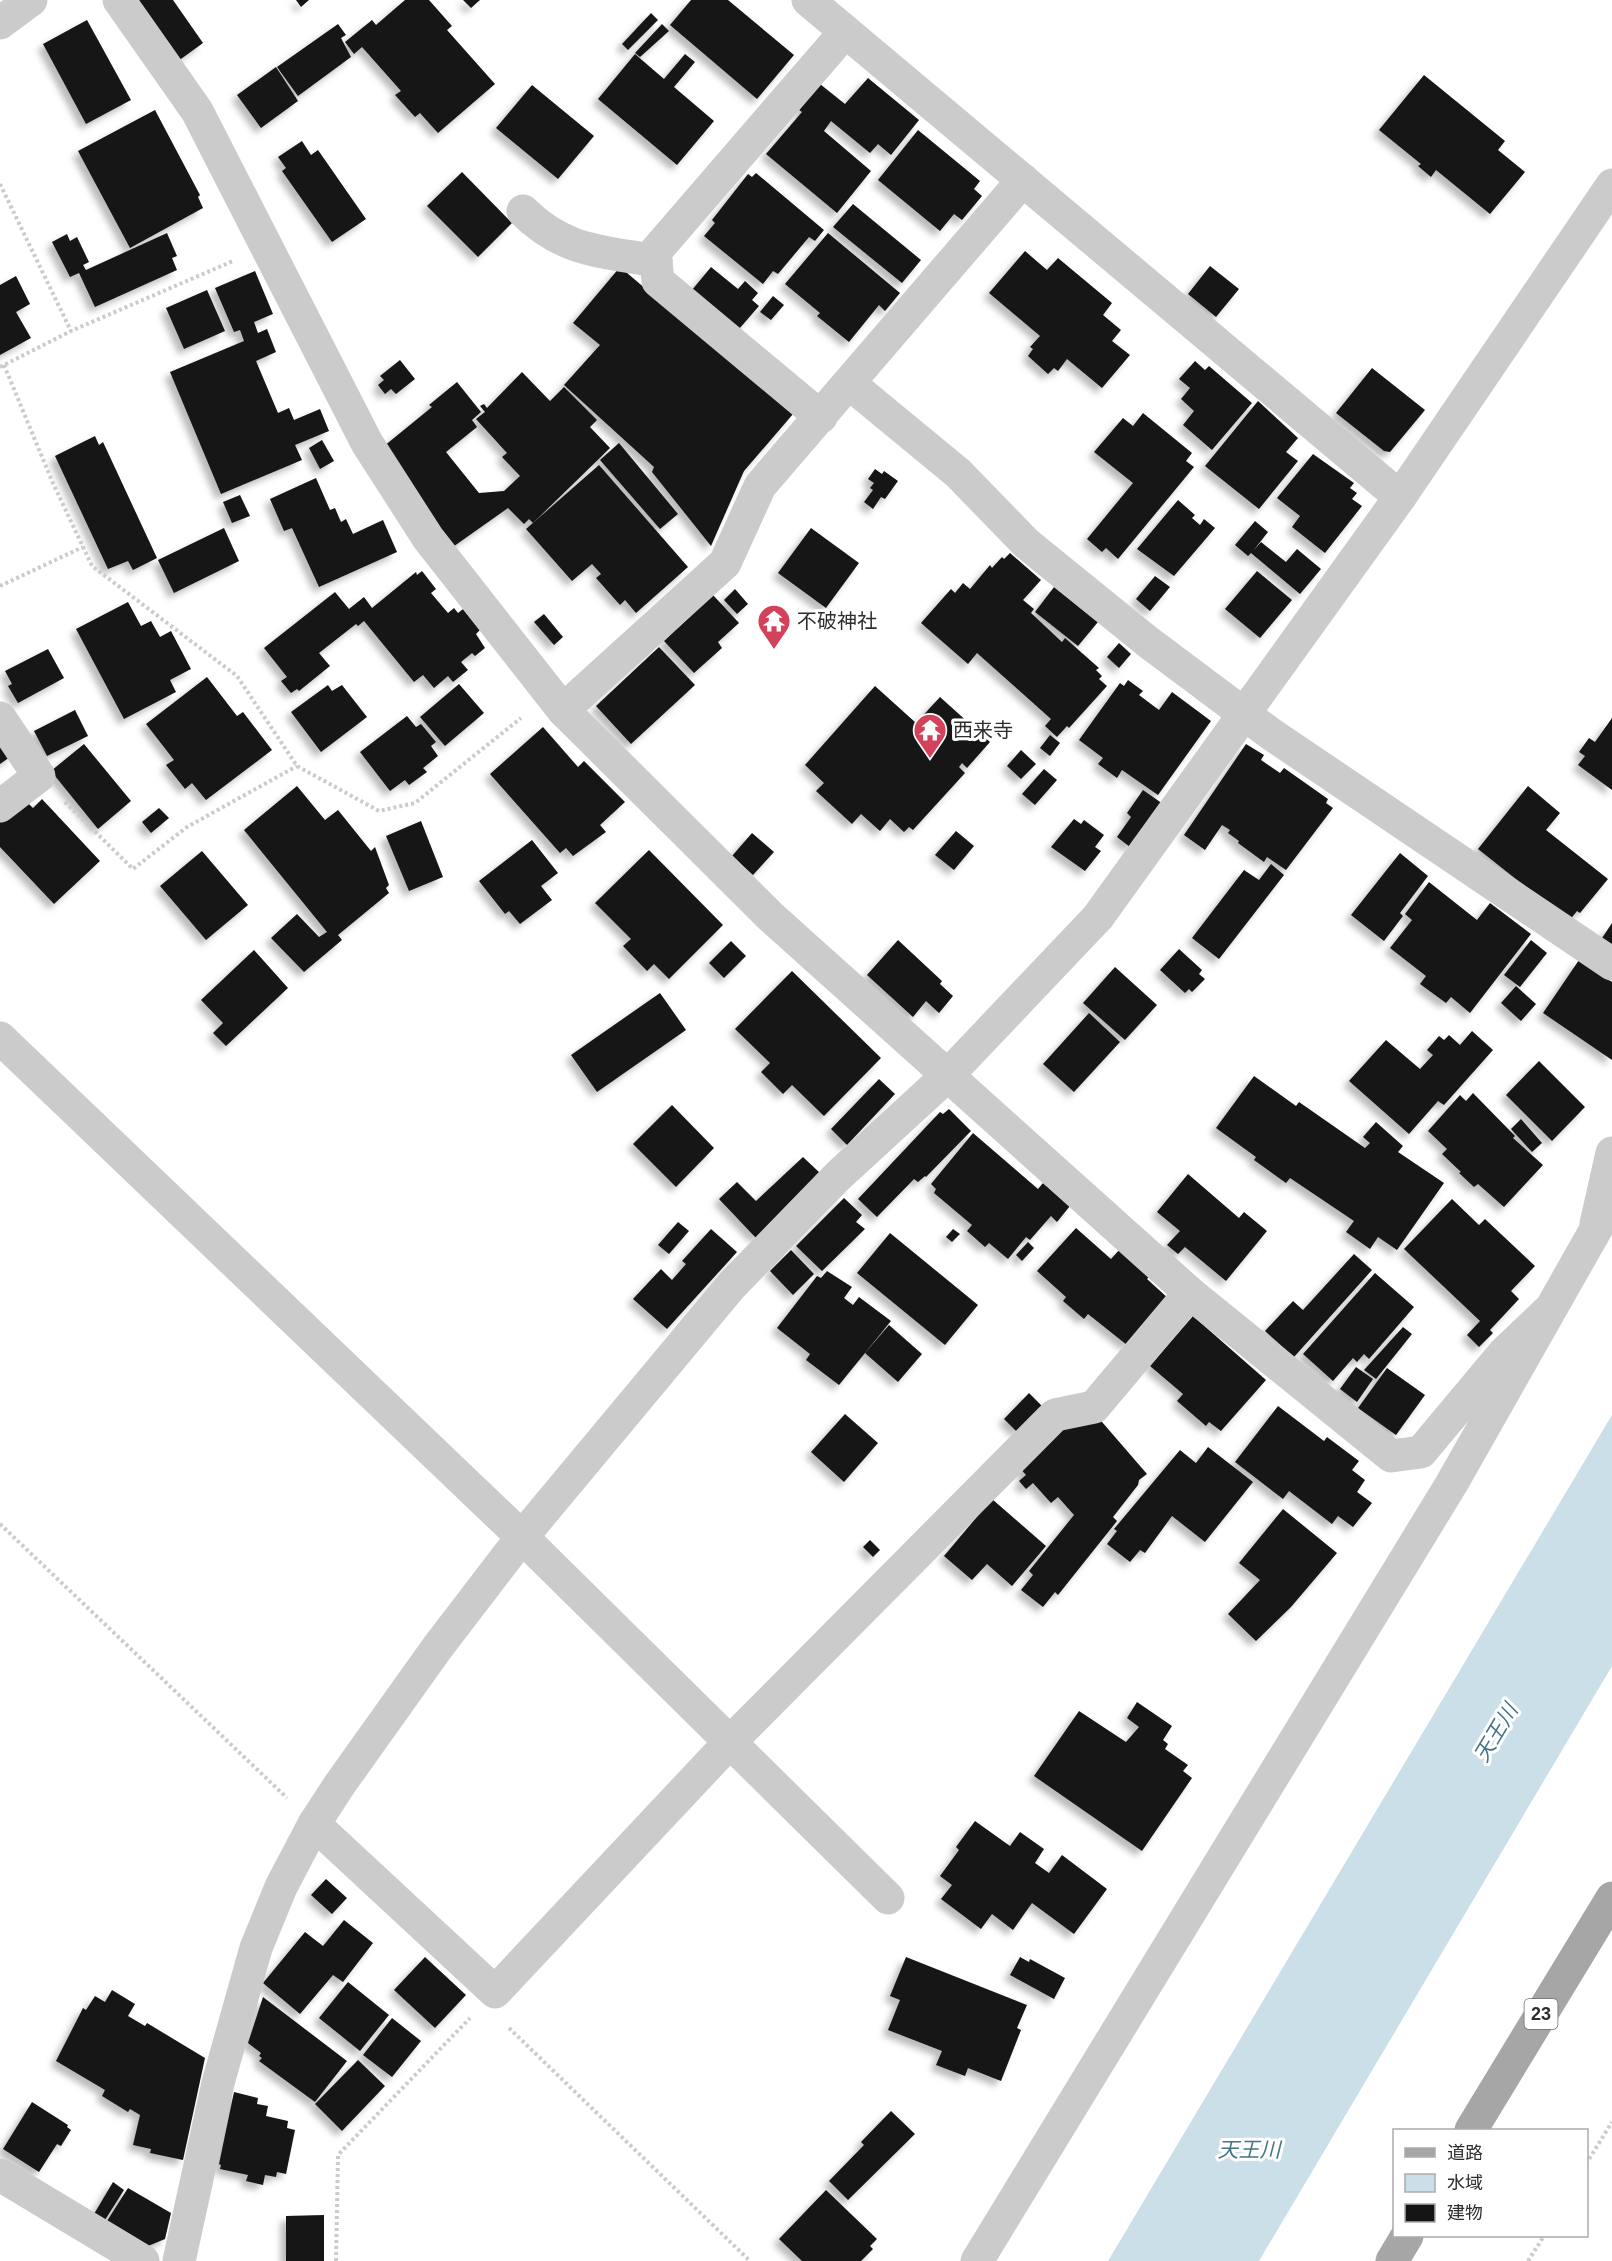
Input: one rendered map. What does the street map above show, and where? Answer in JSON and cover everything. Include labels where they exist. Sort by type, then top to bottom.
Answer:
[{"type":"main road","name":"23","points":[[1472,2129],[1612,1898]]},
{"type":"main road","points":[[1392,2261],[1406,2237]]},
{"type":"street","points":[[0,23],[31,0]]},
{"type":"street","points":[[119,0],[197,111],[367,442],[428,538],[557,702],[770,916],[1190,1293],[1391,1456],[1421,1452],[1503,1354],[1547,1312]]},
{"type":"street","points":[[808,0],[1400,497]]},
{"type":"street","points":[[821,417],[658,281],[655,252],[844,32]]},
{"type":"street","points":[[557,702],[725,563],[760,486],[1023,180]]},
{"type":"street","points":[[179,2261],[236,2015],[256,1948],[281,1887],[314,1824],[437,1648],[522,1537],[731,1286],[838,1176],[948,1075],[1098,917],[1400,497],[1612,186]]},
{"type":"street","points":[[523,211],[542,230],[567,243],[656,261]]},
{"type":"street","points":[[850,384],[958,473],[1026,543],[1148,642],[1281,741],[1612,964]]},
{"type":"street","points":[[0,718],[39,776],[0,806]]},
{"type":"street","points":[[0,1038],[522,1537],[888,1898]]},
{"type":"street","points":[[1603,1234],[1612,1152]]},
{"type":"street","points":[[977,2261],[1452,1483],[1547,1312],[1603,1234],[1612,1201]]},
{"type":"street","points":[[314,1824],[490,1998],[729,1743],[1055,1415],[1094,1407],[1190,1293]]},
{"type":"street","points":[[0,2175],[143,2261]]},
{"type":"path","points":[[0,184],[71,331]]},
{"type":"path","points":[[266,247],[71,331],[2,366],[52,482],[92,566],[237,676],[297,766],[379,811],[415,803],[557,702]]},
{"type":"path","points":[[0,586],[83,547]]},
{"type":"path","points":[[39,776],[133,869],[187,827],[297,766]]},
{"type":"path","points":[[0,1524],[314,1824]]},
{"type":"path","points":[[336,2261],[338,2155],[490,1998],[750,2261]]},
{"type":"path","points":[[1588,2162],[1612,2122]]},
{"type":"path","points":[[1528,2261],[1543,2237]]},
{"type":"water","name":"天王川","points":[[1612,1415],[1612,1666],[1259,2261],[1108,2261]]},
{"type":"building","points":[[133,0],[173,0],[203,43],[174,64]]},
{"type":"building","points":[[296,0],[309,0],[301,7]]},
{"type":"building","points":[[405,0],[429,0],[452,26],[447,30],[495,84],[438,133],[420,113],[415,117],[395,95],[401,91],[362,47],[354,54],[345,42],[372,20],[376,25]]},
{"type":"building","points":[[463,0],[480,0],[471,8]]},
{"type":"building","points":[[691,0],[728,0],[794,55],[757,99],[670,25]]},
{"type":"building","points":[[651,13],[658,20],[628,50],[622,44]]},
{"type":"building","points":[[87,20],[131,100],[86,124],[43,44]]},
{"type":"building","points":[[338,24],[346,35],[341,38],[351,57],[298,96],[277,67]]},
{"type":"building","points":[[662,24],[669,31],[640,57],[635,53]]},
{"type":"building","points":[[635,54],[664,79],[685,54],[695,62],[674,87],[714,121],[677,165],[598,99]]},
{"type":"building","points":[[276,67],[298,101],[261,128],[237,95]]},
{"type":"building","points":[[1424,75],[1505,141],[1498,150],[1525,172],[1490,214],[1436,170],[1431,177],[1418,166],[1421,164],[1379,130]]},
{"type":"building","points":[[868,78],[919,120],[891,155],[878,144],[870,153],[831,121],[824,131],[871,171],[837,213],[766,154],[802,112],[799,110],[820,84],[845,104]]},
{"type":"building","points":[[532,85],[594,136],[558,179],[496,128]]},
{"type":"building","points":[[155,110],[200,195],[198,197],[203,208],[130,248],[78,151]]},
{"type":"building","points":[[918,130],[980,181],[974,189],[982,196],[962,220],[954,214],[940,231],[878,180]]},
{"type":"building","points":[[302,141],[311,155],[318,150],[366,219],[332,242],[282,171],[286,168],[278,157]]},
{"type":"building","points":[[462,172],[512,223],[478,257],[427,206]]},
{"type":"building","points":[[756,173],[824,230],[815,241],[809,237],[778,274],[773,271],[763,284],[704,236],[715,223],[712,220],[748,174],[752,177]]},
{"type":"building","points":[[853,204],[921,260],[902,283],[833,227]]},
{"type":"building","points":[[167,233],[177,256],[172,258],[177,270],[95,307],[79,273],[70,277],[52,242],[67,234],[70,241],[77,237],[89,262],[83,265],[86,270]]},
{"type":"building","points":[[828,233],[900,293],[885,311],[879,305],[849,342],[817,316],[820,313],[785,284]]},
{"type":"building","points":[[1025,251],[1047,270],[1058,258],[1112,303],[1103,315],[1121,330],[1112,341],[1130,355],[1102,388],[1067,359],[1058,371],[1054,368],[1048,374],[1028,356],[1033,349],[1030,347],[1040,336],[989,293]]},
{"type":"building","points":[[1210,266],[1239,289],[1216,317],[1188,294]]},
{"type":"building","points":[[620,267],[793,414],[744,471],[711,546],[652,472],[654,467],[564,385],[600,345],[573,323]]},
{"type":"building","points":[[711,267],[738,289],[745,281],[758,293],[752,300],[759,306],[739,329],[692,290]]},
{"type":"building","points":[[255,271],[273,314],[254,322],[258,333],[267,329],[276,352],[256,361],[278,413],[289,408],[294,420],[320,409],[329,431],[295,445],[302,460],[221,494],[170,372],[244,341],[240,330],[234,332],[215,288]]},
{"type":"building","points":[[16,276],[30,304],[16,312],[31,338],[0,355],[0,285]]},
{"type":"building","points":[[207,290],[225,331],[184,349],[166,308]]},
{"type":"building","points":[[773,296],[784,305],[771,320],[760,312]]},
{"type":"building","points":[[400,360],[415,379],[396,394],[391,389],[385,394],[378,385],[384,380],[380,376]]},
{"type":"building","points":[[1195,361],[1205,370],[1209,366],[1252,403],[1212,450],[1183,425],[1194,411],[1181,399],[1190,388],[1179,379]]},
{"type":"building","points":[[1372,368],[1425,410],[1390,452],[1384,451],[1336,413]]},
{"type":"building","points":[[522,372],[550,401],[564,387],[597,420],[590,427],[610,448],[533,523],[529,519],[524,524],[508,508],[450,549],[378,451],[432,407],[429,405],[457,382],[481,412],[472,420],[477,427],[446,452],[479,493],[504,491],[520,476],[502,457],[507,453],[476,419],[485,412],[480,406],[484,404],[487,408]]},
{"type":"building","points":[[1258,401],[1298,438],[1286,452],[1298,461],[1259,509],[1205,466]]},
{"type":"building","points":[[1143,413],[1192,453],[1186,461],[1194,467],[1118,559],[1106,548],[1102,552],[1087,539],[1133,483],[1094,452],[1123,418],[1133,426]]},
{"type":"building","points":[[95,436],[99,445],[103,442],[157,558],[133,570],[128,561],[108,569],[55,456]]},
{"type":"building","points":[[322,440],[334,461],[320,469],[309,448]]},
{"type":"building","points":[[619,443],[678,514],[660,529],[600,460]]},
{"type":"building","points":[[1313,454],[1354,483],[1350,488],[1357,493],[1352,499],[1362,506],[1325,553],[1292,527],[1300,516],[1277,498]]},
{"type":"building","points":[[599,465],[688,567],[636,613],[625,600],[620,605],[596,578],[601,574],[592,564],[572,581],[526,529]]},
{"type":"building","points":[[875,469],[882,474],[884,471],[898,481],[885,499],[881,497],[873,509],[864,502],[873,490],[870,488],[874,483],[868,479]]},
{"type":"building","points":[[316,478],[330,510],[335,508],[341,522],[346,519],[353,534],[383,520],[397,552],[319,587],[292,528],[284,531],[270,499]]},
{"type":"building","points":[[240,495],[250,516],[232,523],[223,502]]},
{"type":"building","points":[[1178,500],[1195,515],[1192,518],[1200,525],[1204,519],[1215,528],[1174,576],[1137,549]]},
{"type":"building","points":[[1255,521],[1268,532],[1253,551],[1261,542],[1286,562],[1297,549],[1321,569],[1300,594],[1251,553],[1248,556],[1235,545]]},
{"type":"building","points":[[224,528],[239,561],[174,593],[158,560]]},
{"type":"building","points":[[811,528],[859,563],[826,608],[778,573]]},
{"type":"building","points":[[1010,553],[1041,580],[1023,600],[1034,609],[1031,613],[1062,642],[1065,638],[1099,668],[1096,670],[1102,676],[1099,679],[1107,686],[1069,728],[1067,726],[1057,737],[1045,726],[1051,719],[977,653],[968,664],[921,623],[951,589],[955,593],[963,583],[970,589],[990,565],[992,568],[1002,557],[1004,559]]},
{"type":"building","points":[[422,571],[436,589],[431,593],[448,613],[454,608],[458,613],[463,609],[480,630],[476,634],[485,648],[475,656],[472,653],[461,662],[468,670],[453,682],[448,676],[434,688],[423,675],[414,682],[364,621],[358,626],[356,624],[319,653],[330,666],[299,691],[297,689],[291,693],[281,681],[287,677],[264,648],[335,592],[349,609],[364,597],[372,608],[416,572],[417,575]]},
{"type":"building","points":[[1257,571],[1292,600],[1260,638],[1225,609]]},
{"type":"building","points":[[1155,576],[1170,587],[1150,611],[1136,599]]},
{"type":"building","points":[[1054,587],[1098,622],[1078,646],[1035,612]]},
{"type":"building","points":[[735,589],[748,604],[737,614],[724,600]]},
{"type":"building","points":[[713,595],[739,623],[718,642],[722,648],[694,673],[664,641]]},
{"type":"building","points":[[128,602],[141,626],[151,621],[160,637],[171,631],[191,669],[170,680],[176,692],[124,719],[76,629]]},
{"type":"building","points":[[544,614],[563,637],[554,645],[534,622]]},
{"type":"building","points":[[1119,643],[1131,654],[1119,668],[1107,657]]},
{"type":"building","points":[[659,647],[695,685],[631,744],[596,706]]},
{"type":"building","points":[[48,649],[64,678],[18,703],[8,686],[12,684],[5,671]]},
{"type":"building","points":[[207,677],[237,716],[243,712],[272,750],[206,800],[192,783],[185,789],[166,765],[174,760],[146,724]]},
{"type":"building","points":[[1128,680],[1143,691],[1139,695],[1159,710],[1172,692],[1211,721],[1158,795],[1122,770],[1117,778],[1098,764],[1103,758],[1079,740],[1120,683],[1124,686]]},
{"type":"building","points":[[459,684],[484,713],[445,746],[420,717]]},
{"type":"building","points":[[328,685],[332,691],[342,685],[367,717],[321,752],[291,712]]},
{"type":"building","points":[[875,686],[916,723],[940,697],[990,742],[967,768],[962,763],[959,767],[965,773],[913,830],[909,827],[904,832],[890,819],[880,831],[861,814],[852,824],[816,791],[824,783],[805,765]]},
{"type":"building","points":[[75,710],[88,736],[47,756],[34,731]]},
{"type":"building","points":[[407,716],[416,727],[421,724],[436,742],[431,746],[438,756],[423,768],[427,772],[409,785],[405,780],[390,791],[360,752]]},
{"type":"building","points":[[1612,718],[1612,790],[1578,765],[1585,756],[1579,752],[1589,738],[1595,742]]},
{"type":"building","points":[[543,727],[578,767],[584,761],[625,802],[600,825],[606,832],[573,856],[566,848],[560,853],[490,774]]},
{"type":"building","points":[[0,735],[13,755],[0,764]]},
{"type":"building","points":[[1050,735],[1060,743],[1050,756],[1040,748]]},
{"type":"building","points":[[84,744],[131,801],[98,829],[51,771]]},
{"type":"building","points":[[1246,744],[1264,755],[1261,760],[1280,773],[1284,768],[1328,799],[1326,803],[1333,808],[1286,870],[1267,857],[1264,862],[1238,843],[1239,841],[1228,833],[1230,830],[1222,825],[1205,850],[1184,835]]},
{"type":"building","points":[[1021,750],[1036,764],[1021,779],[1007,766]]},
{"type":"building","points":[[1044,769],[1057,780],[1035,805],[1022,794]]},
{"type":"building","points":[[297,786],[325,820],[338,810],[371,851],[375,847],[389,885],[386,888],[389,893],[338,935],[342,940],[304,972],[271,938],[297,914],[319,937],[327,932],[244,830]]},
{"type":"building","points":[[1528,786],[1560,813],[1546,830],[1608,879],[1580,913],[1577,911],[1569,921],[1478,849]]},
{"type":"building","points":[[1143,790],[1163,804],[1130,847],[1117,837],[1131,817],[1127,813]]},
{"type":"building","points":[[42,799],[100,861],[54,904],[0,847],[0,821],[27,802],[33,808]]},
{"type":"building","points":[[159,808],[169,818],[151,833],[142,822]]},
{"type":"building","points":[[1074,819],[1081,824],[1084,820],[1104,835],[1095,847],[1101,851],[1085,871],[1051,847]]},
{"type":"building","points":[[421,821],[443,877],[409,891],[386,836]]},
{"type":"building","points":[[956,831],[974,846],[954,870],[935,855]]},
{"type":"building","points":[[752,833],[774,852],[753,875],[732,856]]},
{"type":"building","points":[[532,840],[558,873],[541,886],[552,900],[520,924],[509,911],[505,914],[479,881]]},
{"type":"building","points":[[649,850],[723,925],[669,979],[654,964],[647,971],[623,946],[631,939],[595,903]]},
{"type":"building","points":[[202,851],[248,905],[206,940],[160,886]]},
{"type":"building","points":[[1400,853],[1428,876],[1400,913],[1403,916],[1384,941],[1351,915]]},
{"type":"building","points":[[1271,864],[1284,875],[1219,959],[1192,938],[1244,870],[1259,880]]},
{"type":"building","points":[[1429,882],[1477,920],[1490,903],[1531,934],[1470,1013],[1451,997],[1446,1003],[1420,984],[1426,976],[1390,948],[1412,920],[1405,914]]},
{"type":"building","points":[[1612,923],[1612,949],[1600,941]]},
{"type":"building","points":[[898,940],[942,981],[940,984],[953,996],[939,1013],[926,1001],[913,1017],[867,975]]},
{"type":"building","points":[[1531,940],[1547,953],[1520,987],[1504,975]]},
{"type":"building","points":[[731,941],[746,956],[724,978],[709,963]]},
{"type":"building","points":[[1179,949],[1202,970],[1199,974],[1205,979],[1192,992],[1189,989],[1185,993],[1160,970]]},
{"type":"building","points":[[254,950],[288,988],[226,1046],[213,1033],[223,1023],[201,1000]]},
{"type":"building","points":[[1579,960],[1612,982],[1612,1060],[1543,1013]]},
{"type":"building","points":[[1115,967],[1157,1005],[1125,1040],[1083,1003]]},
{"type":"building","points":[[792,971],[881,1058],[824,1116],[792,1085],[783,1094],[761,1072],[770,1063],[735,1029]]},
{"type":"building","points":[[1516,986],[1536,1004],[1521,1021],[1501,1003]]},
{"type":"building","points":[[660,993],[686,1030],[597,1092],[571,1055]]},
{"type":"building","points":[[1089,1013],[1120,1042],[1074,1092],[1043,1064]]},
{"type":"building","points":[[1472,1031],[1493,1050],[1444,1105],[1438,1101],[1409,1134],[1349,1081],[1386,1040],[1420,1069],[1433,1055],[1427,1050],[1439,1036],[1444,1040],[1449,1035],[1460,1045]]},
{"type":"building","points":[[1539,1061],[1585,1107],[1552,1141],[1506,1095]]},
{"type":"building","points":[[1254,1076],[1296,1106],[1299,1102],[1365,1148],[1370,1143],[1363,1137],[1376,1122],[1403,1146],[1398,1152],[1444,1183],[1397,1250],[1378,1237],[1370,1249],[1346,1232],[1354,1221],[1290,1178],[1286,1183],[1254,1160],[1256,1157],[1216,1128]]},
{"type":"building","points":[[879,1079],[895,1094],[847,1145],[831,1129]]},
{"type":"building","points":[[1473,1093],[1515,1136],[1513,1138],[1543,1165],[1504,1207],[1478,1184],[1474,1187],[1459,1173],[1461,1172],[1442,1154],[1447,1149],[1428,1131],[1460,1095],[1466,1101]]},
{"type":"building","points":[[672,1105],[714,1148],[676,1187],[633,1144]]},
{"type":"building","points":[[949,1109],[971,1131],[926,1177],[918,1182],[914,1179],[877,1217],[858,1199],[940,1112],[943,1114]]},
{"type":"building","points":[[1521,1119],[1542,1143],[1532,1152],[1511,1129]]},
{"type":"building","points":[[973,1133],[1038,1189],[1043,1183],[1070,1206],[1057,1222],[1051,1216],[1030,1240],[1026,1237],[1008,1259],[989,1243],[985,1247],[967,1231],[972,1225],[934,1193],[936,1189],[931,1184]]},
{"type":"building","points":[[803,1157],[821,1174],[756,1238],[719,1199],[737,1182],[756,1201]]},
{"type":"building","points":[[1188,1174],[1239,1218],[1244,1212],[1267,1231],[1226,1281],[1185,1247],[1178,1254],[1167,1245],[1180,1231],[1157,1212]]},
{"type":"building","points":[[844,1198],[862,1215],[856,1222],[865,1229],[822,1271],[796,1246]]},
{"type":"building","points":[[1452,1199],[1479,1225],[1485,1219],[1535,1266],[1511,1291],[1519,1299],[1490,1330],[1493,1333],[1479,1347],[1467,1335],[1480,1321],[1404,1249]]},
{"type":"building","points":[[678,1222],[689,1231],[669,1254],[658,1245]]},
{"type":"building","points":[[1076,1228],[1111,1259],[1120,1249],[1150,1276],[1147,1279],[1169,1299],[1127,1345],[1088,1314],[1084,1319],[1063,1301],[1066,1297],[1037,1271]]},
{"type":"building","points":[[711,1229],[737,1252],[667,1329],[633,1299],[661,1269],[672,1280],[686,1264],[682,1261]]},
{"type":"building","points":[[953,1229],[960,1234],[952,1242],[946,1237]]},
{"type":"building","points":[[890,1233],[978,1305],[945,1345],[857,1273]]},
{"type":"building","points":[[1028,1242],[1034,1248],[1022,1261],[1016,1255]]},
{"type":"building","points":[[791,1250],[814,1274],[793,1295],[770,1271]]},
{"type":"building","points":[[1354,1254],[1372,1270],[1294,1357],[1265,1331],[1293,1301],[1303,1310]]},
{"type":"building","points":[[827,1271],[852,1287],[844,1298],[853,1305],[859,1297],[891,1321],[839,1385],[806,1360],[810,1354],[777,1328],[817,1276],[821,1278]]},
{"type":"building","points":[[1375,1273],[1414,1307],[1369,1359],[1364,1354],[1357,1362],[1353,1358],[1333,1381],[1303,1354]]},
{"type":"building","points":[[1193,1316],[1266,1380],[1221,1431],[1209,1422],[1206,1426],[1177,1401],[1183,1394],[1150,1366]]},
{"type":"building","points":[[889,1325],[922,1354],[898,1382],[865,1353]]},
{"type":"building","points":[[1403,1327],[1412,1334],[1376,1379],[1364,1370]]},
{"type":"building","points":[[1356,1367],[1373,1379],[1357,1402],[1340,1389]]},
{"type":"building","points":[[1387,1368],[1425,1395],[1396,1435],[1358,1408]]},
{"type":"building","points":[[1029,1393],[1042,1406],[1017,1432],[1004,1419]]},
{"type":"building","points":[[1278,1406],[1324,1441],[1327,1437],[1359,1461],[1352,1470],[1365,1480],[1357,1492],[1372,1503],[1353,1527],[1338,1516],[1332,1524],[1289,1491],[1283,1499],[1235,1462]]},
{"type":"building","points":[[1076,1411],[1096,1415],[1147,1474],[1139,1480],[1138,1485],[1113,1517],[1117,1521],[1058,1595],[1055,1592],[1043,1607],[1021,1590],[1033,1575],[1029,1571],[1074,1515],[1058,1497],[1051,1503],[1033,1483],[1026,1489],[1019,1481],[1026,1475],[1019,1467]]},
{"type":"building","points":[[845,1414],[878,1443],[844,1482],[811,1452]]},
{"type":"building","points":[[1208,1447],[1253,1482],[1205,1542],[1172,1516],[1145,1553],[1140,1550],[1130,1562],[1107,1544],[1117,1531],[1114,1529],[1180,1450],[1196,1463]]},
{"type":"building","points":[[992,1499],[1046,1546],[1012,1586],[987,1564],[972,1580],[944,1556]]},
{"type":"building","points":[[1283,1509],[1337,1553],[1291,1607],[1256,1641],[1228,1614],[1260,1580],[1239,1563]]},
{"type":"building","points":[[870,1540],[880,1550],[873,1557],[863,1547]]},
{"type":"building","points":[[1137,1702],[1172,1726],[1163,1740],[1168,1744],[1165,1749],[1188,1765],[1183,1771],[1192,1778],[1142,1851],[1034,1776],[1079,1711],[1126,1742],[1139,1727],[1127,1718]]},
{"type":"building","points":[[975,1821],[1010,1846],[1020,1832],[1044,1849],[1035,1863],[1049,1873],[1062,1855],[1107,1889],[1074,1934],[1032,1903],[1013,1930],[992,1914],[981,1929],[941,1899],[952,1885],[940,1876],[959,1850],[956,1847]]},
{"type":"building","points":[[326,1879],[347,1898],[332,1914],[311,1895]]},
{"type":"building","points":[[344,1920],[373,1943],[343,1982],[333,1975],[300,2014],[263,1983],[305,1932],[323,1946]]},
{"type":"building","points":[[425,1957],[466,1995],[435,2028],[394,1990]]},
{"type":"building","points":[[906,1957],[1027,2005],[1017,2028],[1021,2030],[1001,2081],[968,2068],[965,2076],[936,2065],[942,2051],[888,2030],[900,2000],[890,1996]]},
{"type":"building","points":[[1020,1957],[1029,1962],[1030,1959],[1065,1978],[1054,1999],[1010,1975]]},
{"type":"building","points":[[348,1982],[389,2015],[360,2051],[319,2018]]},
{"type":"building","points":[[112,1990],[135,2004],[128,2016],[145,2026],[147,2023],[205,2058],[183,2160],[150,2153],[151,2149],[133,2145],[140,2115],[130,2109],[128,2112],[102,2096],[105,2090],[56,2061],[83,2008],[86,2010],[95,1996],[105,2002]]},
{"type":"building","points":[[263,1997],[347,2061],[315,2102],[259,2061],[262,2058],[259,2056],[261,2053],[248,2043]]},
{"type":"building","points":[[392,2018],[421,2041],[392,2077],[363,2055]]},
{"type":"building","points":[[358,2060],[385,2086],[342,2131],[315,2104]]},
{"type":"building","points":[[234,2092],[258,2098],[257,2104],[268,2106],[266,2116],[288,2121],[287,2128],[295,2130],[286,2174],[277,2172],[276,2177],[265,2175],[263,2185],[246,2181],[248,2175],[220,2169],[219,2164]]},
{"type":"building","points":[[32,2102],[68,2125],[67,2127],[71,2130],[61,2146],[57,2144],[39,2172],[3,2149]]},
{"type":"building","points":[[891,2111],[915,2134],[848,2200],[829,2181],[864,2145],[861,2142]]},
{"type":"building","points":[[113,2182],[124,2190],[105,2220],[94,2214]]},
{"type":"building","points":[[128,2188],[171,2213],[165,2239],[148,2246],[107,2221]]},
{"type":"building","points":[[826,2190],[877,2239],[870,2246],[873,2249],[861,2261],[802,2261],[779,2239]]},
{"type":"building","points":[[324,2215],[324,2261],[286,2261],[286,2216]]},
{"type":"place","name":"不破神社","points":[[774,650]]},
{"type":"place","name":"西来寺","points":[[930,759]]}]
